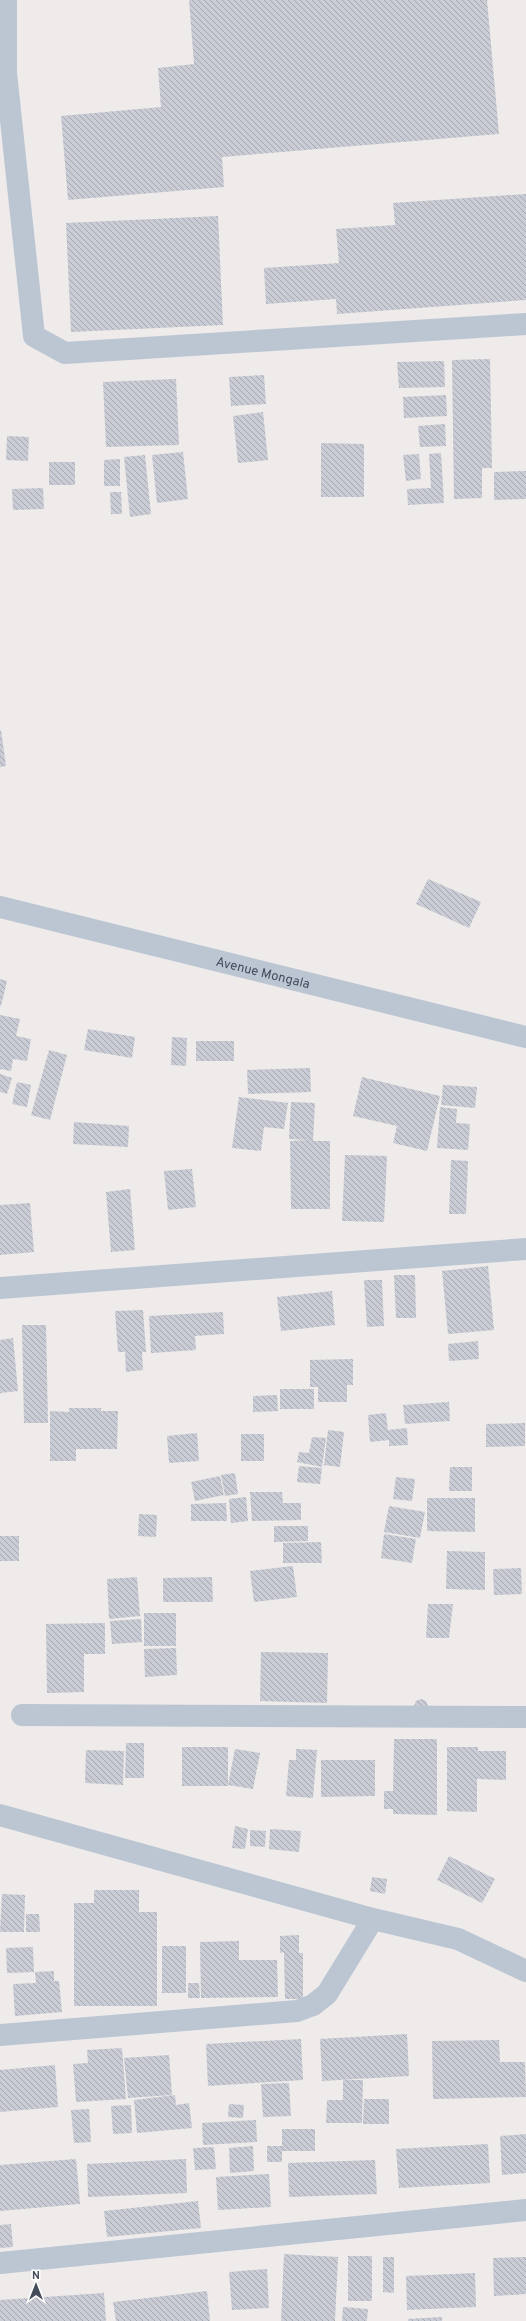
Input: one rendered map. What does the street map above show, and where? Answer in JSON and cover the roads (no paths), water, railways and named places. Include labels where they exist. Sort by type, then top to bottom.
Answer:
[{"type":"street","points":[[6,0],[6,74],[34,336],[65,353],[526,324]]},
{"type":"street","name":"Avenue Mongala","points":[[0,907],[526,1037]]},
{"type":"street","points":[[0,1288],[526,1249]]},
{"type":"street","points":[[22,1715],[526,1717]]},
{"type":"street","points":[[0,1815],[373,1919],[458,1939],[526,1971]]},
{"type":"street","points":[[0,2035],[298,2011],[313,2005],[327,1994],[373,1919]]},
{"type":"street","points":[[0,2263],[526,2210]]}]
